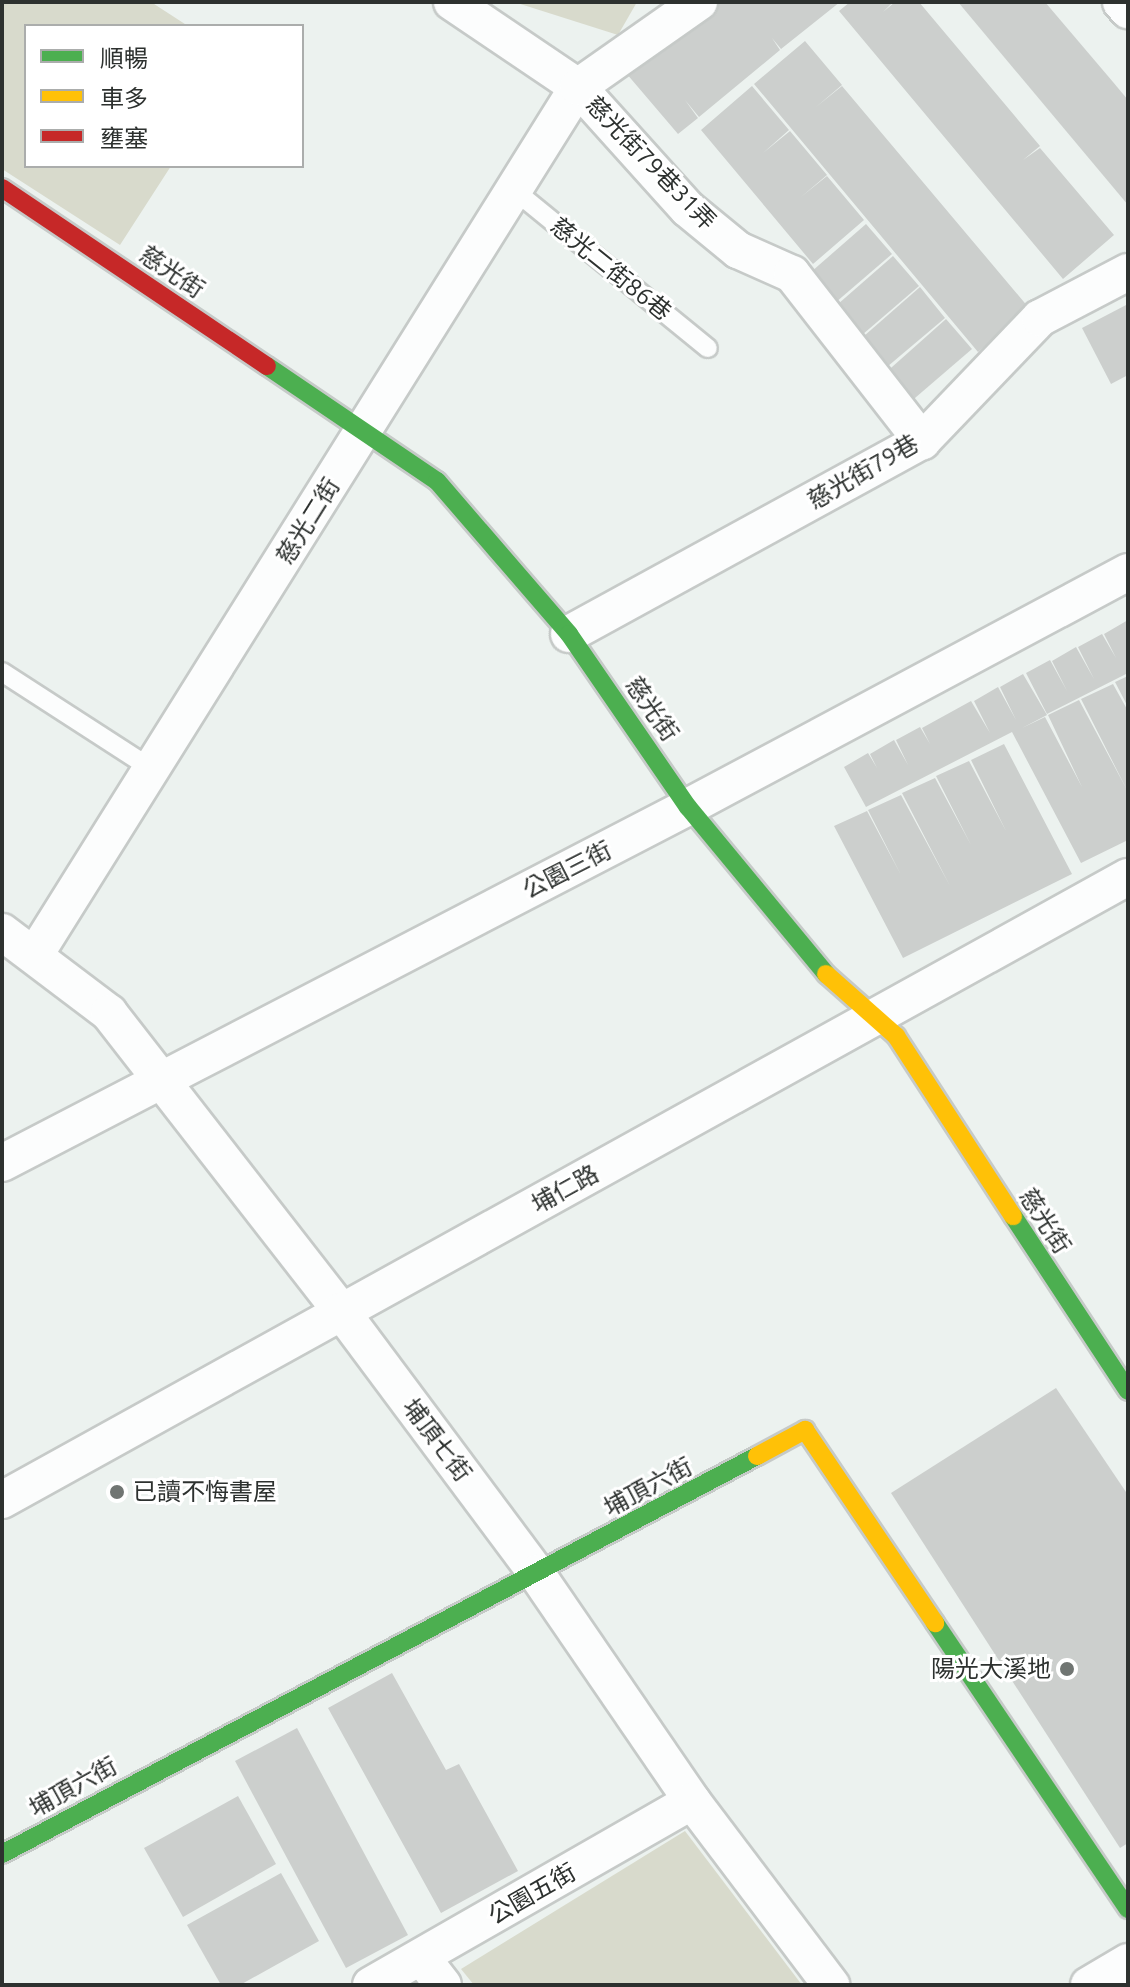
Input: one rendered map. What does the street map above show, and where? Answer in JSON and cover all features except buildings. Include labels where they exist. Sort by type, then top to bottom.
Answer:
[{"type":"street","name":"慈光街79巷31弄","points":[[452,2],[578,87],[688,209],[738,250],[792,274],[922,441]]},
{"type":"street","points":[[578,87],[699,2]]},
{"type":"street","points":[[1121,2],[1128,10]]},
{"type":"street","name":"慈光二街","points":[[36,953],[578,87]]},
{"type":"street","name":"慈光街","points":[[2,188],[437,481],[569,634],[688,807],[839,989],[896,1036],[1128,1391]]},
{"type":"street","name":"慈光街79巷","points":[[569,634],[922,441],[1040,318],[1128,272]]},
{"type":"street","name":"公園三街","points":[[2,1163],[688,807],[1128,572]]},
{"type":"street","name":"埔仁路","points":[[2,1500],[874,1020],[1123,888]]},
{"type":"street","name":"埔頂七街","points":[[2,932],[36,953],[109,1013],[341,1311],[536,1573],[692,1801],[831,1985]]},
{"type":"street","name":"埔頂六街","points":[[2,1854],[131,1782],[805,1430],[1128,1909]]},
{"type":"street","name":"公園五街","points":[[371,1985],[432,1971],[692,1801]]},
{"type":"street","points":[[1089,1985],[1128,1962]]},
{"type":"lane","name":"慈光二街86巷","points":[[514,190],[708,348]]},
{"type":"lane","points":[[2,672],[152,769]]},
{"type":"shaded area","points":[[2,2],[151,2],[185,24],[24,24],[24,168],[170,168],[120,245],[2,169]]},
{"type":"shaded area","points":[[514,2],[637,2],[618,35]]},
{"type":"shaded area","points":[[685,1831],[802,1985],[474,1985],[461,1969]]},
{"type":"traffic: fast","points":[[267,366],[437,481],[569,634],[688,807],[826,974]]},
{"type":"traffic: fast","points":[[1013,1216],[1128,1391]]},
{"type":"traffic: fast","points":[[2,1854],[757,1456]]},
{"type":"traffic: fast","points":[[935,1623],[1128,1909]]},
{"type":"traffic: slow","points":[[826,974],[896,1036],[1013,1216]]},
{"type":"traffic: slow","points":[[757,1456],[805,1430],[935,1623]]},
{"type":"traffic: jam","points":[[2,188],[267,366]]},
{"type":"place","name":"已讀不悔書屋","points":[[117,1492]]},
{"type":"place","name":"陽光大溪地","points":[[1067,1669]]}]
